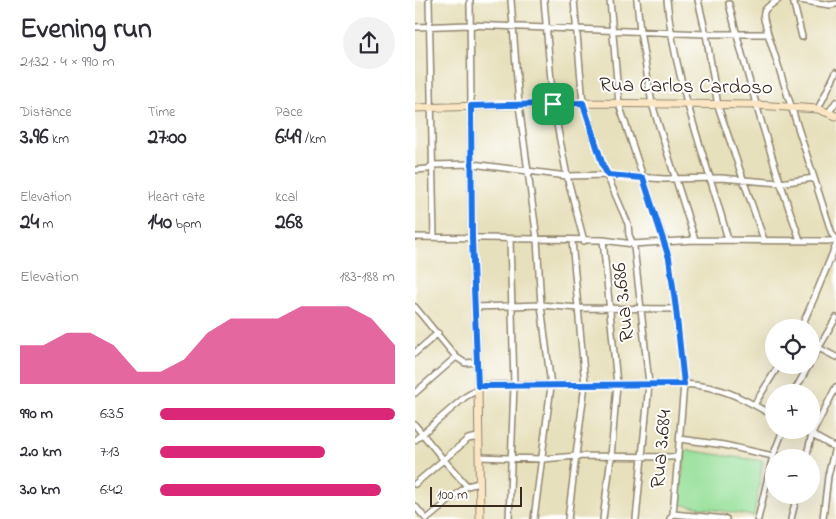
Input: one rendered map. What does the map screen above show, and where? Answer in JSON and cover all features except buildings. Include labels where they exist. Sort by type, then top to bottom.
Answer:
[{"type":"street","points":[[429,0],[434,237]]},
{"type":"street","points":[[470,0],[472,238],[480,519]]},
{"type":"street","points":[[511,0],[519,105],[537,239],[541,305],[551,386],[534,519]]},
{"type":"street","points":[[544,0],[553,104],[567,176],[584,241]]},
{"type":"street","name":"Rua 3.686","points":[[574,0],[583,103],[603,166],[628,224],[629,236],[633,244],[641,309],[649,384],[636,519]]},
{"type":"street","name":"Rua 3.684","points":[[610,0],[619,104],[669,258],[676,309],[684,384],[671,516]]},
{"type":"street","points":[[637,0],[652,104],[695,240]]},
{"type":"street","points":[[667,0],[670,32],[686,105],[728,240]]},
{"type":"street","points":[[698,0],[706,34],[718,106],[764,240]]},
{"type":"street","points":[[778,0],[765,8],[763,12],[768,34],[836,242],[827,270],[805,319]]},
{"type":"street","points":[[793,0],[802,37]]},
{"type":"street","points":[[799,0],[829,6],[836,4]]},
{"type":"street","points":[[729,4],[755,105],[800,240]]},
{"type":"street","points":[[415,27],[469,25],[706,34],[768,34]]},
{"type":"street","points":[[818,109],[836,72]]},
{"type":"street","points":[[833,114],[836,102]]},
{"type":"street","name":"Rua Carlos Cardoso","points":[[415,108],[583,103],[755,105],[818,109],[833,114]]},
{"type":"street","points":[[415,170],[428,169],[432,165],[472,164],[567,176],[608,175],[676,179],[710,178],[780,183],[814,178]]},
{"type":"street","points":[[415,237],[603,240],[633,244],[695,240],[836,242]]},
{"type":"street","points":[[509,519],[514,385],[510,239]]},
{"type":"street","points":[[603,240],[617,384],[611,457],[603,519]]},
{"type":"street","points":[[568,519],[585,384],[572,241]]},
{"type":"street","points":[[475,307],[541,305],[578,308],[676,309]]},
{"type":"street","points":[[415,306],[456,357],[465,363],[477,362]]},
{"type":"street","points":[[820,346],[836,318]]},
{"type":"street","points":[[415,353],[438,333]]},
{"type":"street","points":[[820,349],[836,357]]},
{"type":"street","points":[[415,393],[456,357]]},
{"type":"street","points":[[755,405],[774,374]]},
{"type":"street","points":[[415,440],[465,396],[477,388],[514,385],[684,384],[717,389],[765,411]]},
{"type":"street","points":[[820,418],[836,387]]},
{"type":"street","points":[[415,425],[467,486]]},
{"type":"street","points":[[415,484],[468,439],[478,437]]},
{"type":"street","points":[[680,439],[724,445],[765,454]]},
{"type":"street","points":[[820,439],[836,448],[828,476],[823,519]]},
{"type":"street","points":[[479,457],[543,459],[576,456],[678,457]]},
{"type":"street","points":[[415,506],[426,519],[467,486],[479,483]]},
{"type":"street","points":[[758,519],[765,490]]},
{"type":"street","points":[[791,519],[795,504]]},
{"type":"street","points":[[671,516],[726,519]]},
{"type":"green space","points":[[686,450],[763,461],[754,516],[678,504]]},
{"type":"route","points":[[583,103],[603,166],[608,175],[643,178],[669,258],[684,384],[478,386],[472,238],[471,106],[553,104],[583,103]]}]
